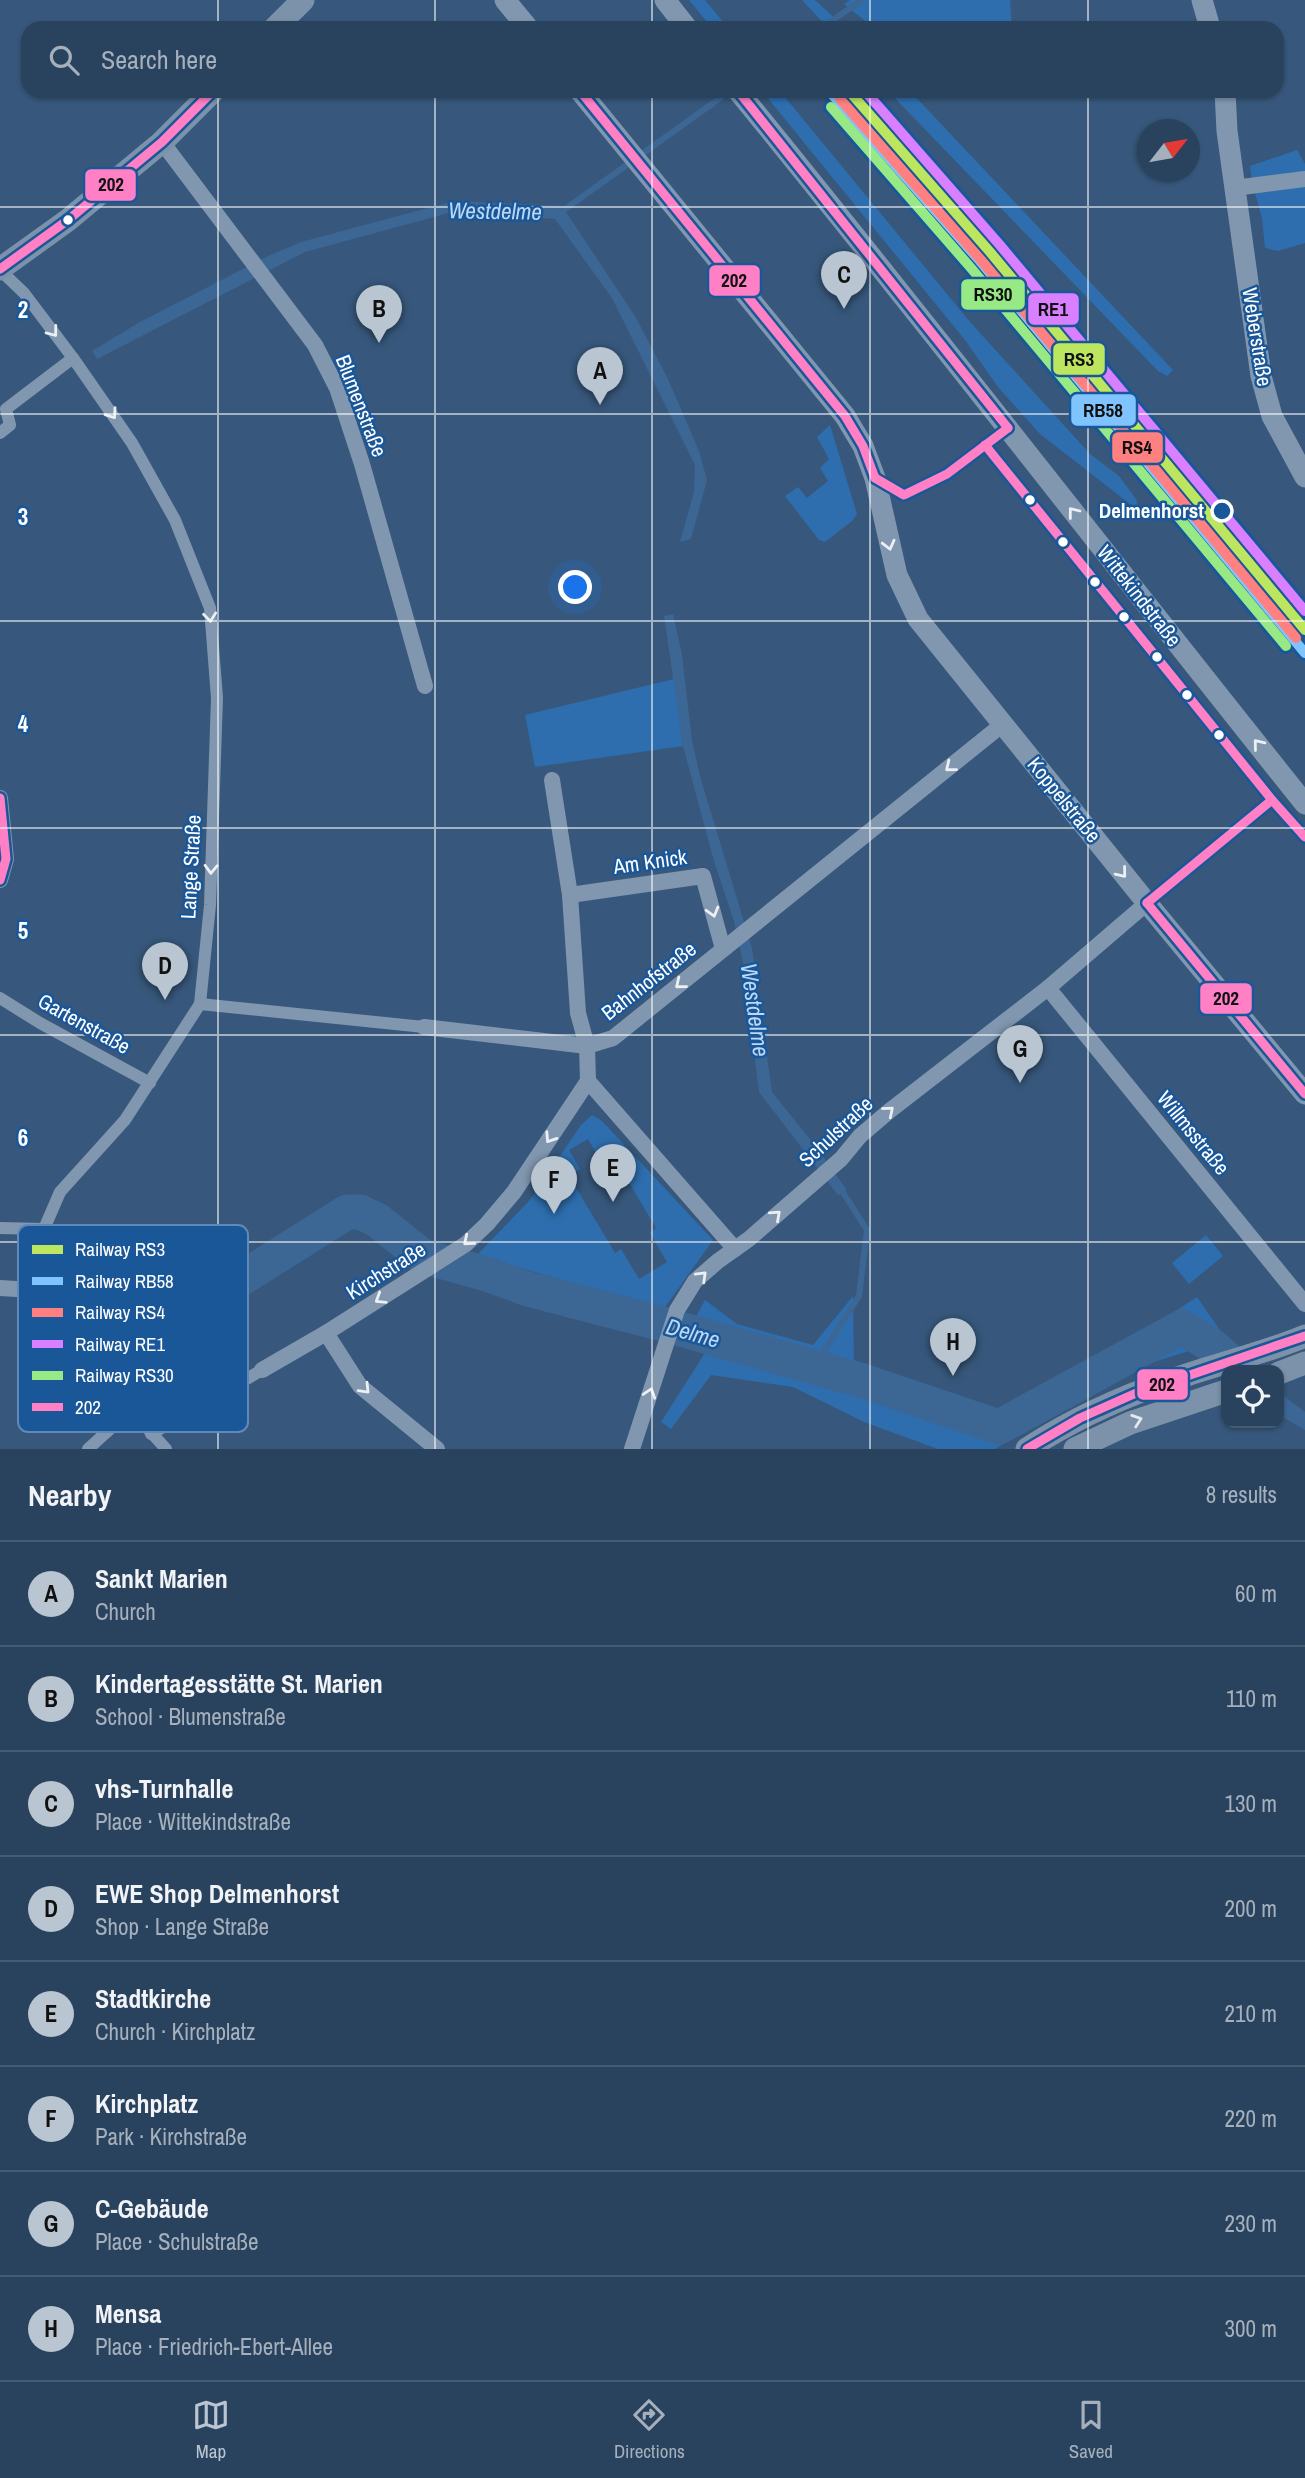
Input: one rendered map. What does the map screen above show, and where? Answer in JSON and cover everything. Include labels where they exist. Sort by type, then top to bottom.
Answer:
[{"type":"main road","points":[[282,21],[303,0]]},
{"type":"main road","points":[[0,269],[68,220],[162,142],[206,98]]},
{"type":"main road","points":[[1027,1449],[1088,1413],[1174,1379],[1305,1336]]},
{"type":"main road","points":[[1284,1371],[1305,1363]]},
{"type":"main road","points":[[1075,1449],[1130,1423],[1221,1393]]},
{"type":"street","points":[[505,0],[522,21]]},
{"type":"street","points":[[665,0],[682,21]]},
{"type":"street","points":[[1202,0],[1208,21]]},
{"type":"street","name":"Koppelstraße","points":[[586,98],[845,416],[863,446],[874,478],[897,575],[918,619],[1305,1094]]},
{"type":"street","name":"Wittekindstraße","points":[[743,98],[1305,804]]},
{"type":"street","name":"Weberstraße","points":[[1225,98],[1234,188],[1261,376],[1272,416],[1305,477]]},
{"type":"street","name":"Blumenstraße","points":[[162,142],[315,345],[337,388],[362,464],[425,686]]},
{"type":"street","points":[[1234,188],[1305,179]]},
{"type":"street","name":"Lange Straße","points":[[0,269],[24,293],[73,358],[132,443],[175,520],[210,608],[217,698],[210,905],[200,1004],[125,1120],[60,1192],[46,1225]]},
{"type":"street","points":[[0,433],[10,425],[6,410],[73,358]]},
{"type":"street","name":"Bahnhofstraße","points":[[200,1004],[586,1046],[612,1038],[1003,724]]},
{"type":"street","points":[[552,780],[570,895],[578,1013],[586,1046],[588,1081],[735,1249]]},
{"type":"street","points":[[0,798],[6,859],[0,880]]},
{"type":"street","name":"Am Knick","points":[[570,895],[703,876],[728,945]]},
{"type":"street","name":"Schulstraße","points":[[632,1449],[677,1310],[695,1281],[749,1239],[841,1158],[860,1136],[888,1112],[1048,988],[1147,903]]},
{"type":"street","name":"Willmsstraße","points":[[1048,988],[1305,1304]]},
{"type":"street","name":"Gartenstraße","points":[[0,998],[150,1083]]},
{"type":"street","name":"Kirchstraße","points":[[248,1378],[326,1333],[466,1244],[514,1192],[588,1081]]},
{"type":"street","points":[[0,1228],[18,1228]]},
{"type":"street","points":[[0,1288],[18,1289]]},
{"type":"street","points":[[326,1333],[360,1386],[437,1449]]},
{"type":"street","points":[[88,1449],[107,1432]]},
{"type":"street","name":"Kirchstraße","points":[[151,1434],[154,1432]]},
{"type":"street","name":"Lange Straße","points":[[151,1434],[166,1449]]},
{"type":"shaded area","points":[[689,0],[705,0],[722,21],[706,21]]},
{"type":"shaded area","points":[[802,0],[815,0],[838,21],[822,21]]},
{"type":"shaded area","points":[[850,0],[1010,0],[1012,21],[865,21],[844,4]]},
{"type":"shaded area","points":[[768,98],[786,98],[970,322],[1090,454],[1119,476],[1136,499],[1139,511],[1040,434],[998,387],[965,340]]},
{"type":"shaded area","points":[[895,98],[917,98],[1173,370],[1167,376],[1158,371]]},
{"type":"shaded area","points":[[1297,150],[1305,164],[1305,243],[1278,251],[1265,248],[1262,218],[1250,166]]},
{"type":"shaded area","points":[[830,425],[857,514],[825,542],[819,540],[785,496],[798,487],[807,498],[828,481],[820,468],[829,459],[817,437]]},
{"type":"shaded area","points":[[674,679],[683,746],[535,767],[525,715]]},
{"type":"shaded area","points":[[592,1115],[602,1121],[713,1240],[663,1310],[477,1255],[530,1200],[581,1125]],"holes":[[[588,1139],[599,1158],[611,1152],[656,1228],[650,1233],[667,1262],[639,1279],[621,1249],[615,1253],[569,1176],[580,1169],[569,1150]]]},
{"type":"shaded area","points":[[1206,1235],[1223,1256],[1189,1284],[1172,1263]]},
{"type":"shaded area","points":[[853,1296],[854,1370],[891,1386],[997,1420],[1057,1389],[1197,1297],[1226,1339],[1129,1370],[1055,1410],[995,1449],[938,1449],[864,1422],[793,1387],[711,1375],[671,1429],[661,1422],[717,1334],[691,1326],[705,1300],[737,1324],[813,1345]]},
{"type":"water","points":[[454,201],[562,206],[635,316],[668,379],[699,451],[707,480],[691,539],[680,542],[694,492],[695,465],[612,298],[555,219],[456,211],[305,252],[97,359],[92,351],[140,322],[266,257],[301,242]]},
{"type":"water","points":[[673,614],[682,655],[692,741],[701,780],[752,948],[772,1092],[847,1190],[838,1195],[759,1092],[744,967],[734,921],[714,861],[683,746],[664,616]]},
{"type":"water","points":[[1284,1396],[1305,1412],[1305,1430],[1284,1418]]},
{"type":"waterway","points":[[831,21],[862,0]]},
{"type":"waterway","points":[[561,212],[720,98]]},
{"type":"waterway","name":"Westdelme","points":[[814,1367],[859,1296],[867,1230],[839,1186]]},
{"type":"waterway","name":"Delme","points":[[248,1274],[347,1212],[360,1212],[377,1220],[422,1256],[528,1289],[860,1380],[999,1427],[1182,1327],[1211,1345],[1234,1365]]},
{"type":"rail line","name":"RB58","points":[[835,98],[980,261],[1305,653]]},
{"type":"rail line","name":"RS3","points":[[855,98],[990,252],[1305,630]]},
{"type":"rail line","name":"RE1","points":[[871,98],[999,244],[1305,611]]},
{"type":"rail line","name":"RS4","points":[[840,99],[981,260],[1296,638]]},
{"type":"rail line","name":"RS30","points":[[831,107],[971,268],[1286,646]]},
{"type":"transit line","name":"202","points":[[0,269],[68,220],[162,142],[206,98]]},
{"type":"transit line","name":"202","points":[[586,98],[845,416],[863,446],[875,478]]},
{"type":"transit line","name":"202","points":[[744,98],[1008,428]]},
{"type":"transit line","name":"202","points":[[875,478],[904,495],[947,474],[1008,428]]},
{"type":"transit line","name":"202","points":[[985,445],[1272,800],[1305,837]]},
{"type":"transit line","name":"202","points":[[0,798],[6,859],[0,880]]},
{"type":"transit line","name":"202","points":[[1147,903],[1272,800]]},
{"type":"transit line","name":"202","points":[[1147,903],[1305,1094]]},
{"type":"transit line","name":"202","points":[[1027,1449],[1080,1418],[1134,1394],[1305,1336]]},
{"type":"place","name":"vhs-Turnhalle","points":[[844,309]]},
{"type":"place","name":"Kindertagesstätte St. Marien","points":[[379,343]]},
{"type":"place","name":"Sankt Marien","points":[[600,405]]},
{"type":"place","name":"Delmenhorst","points":[[1222,511]]},
{"type":"place","name":"EWE Shop Delmenhorst","points":[[165,1000]]},
{"type":"place","name":"C-Gebäude","points":[[1020,1083]]},
{"type":"place","name":"Stadtkirche","points":[[613,1202]]},
{"type":"place","name":"Kirchplatz","points":[[554,1214]]},
{"type":"place","name":"Mensa","points":[[953,1376]]}]
